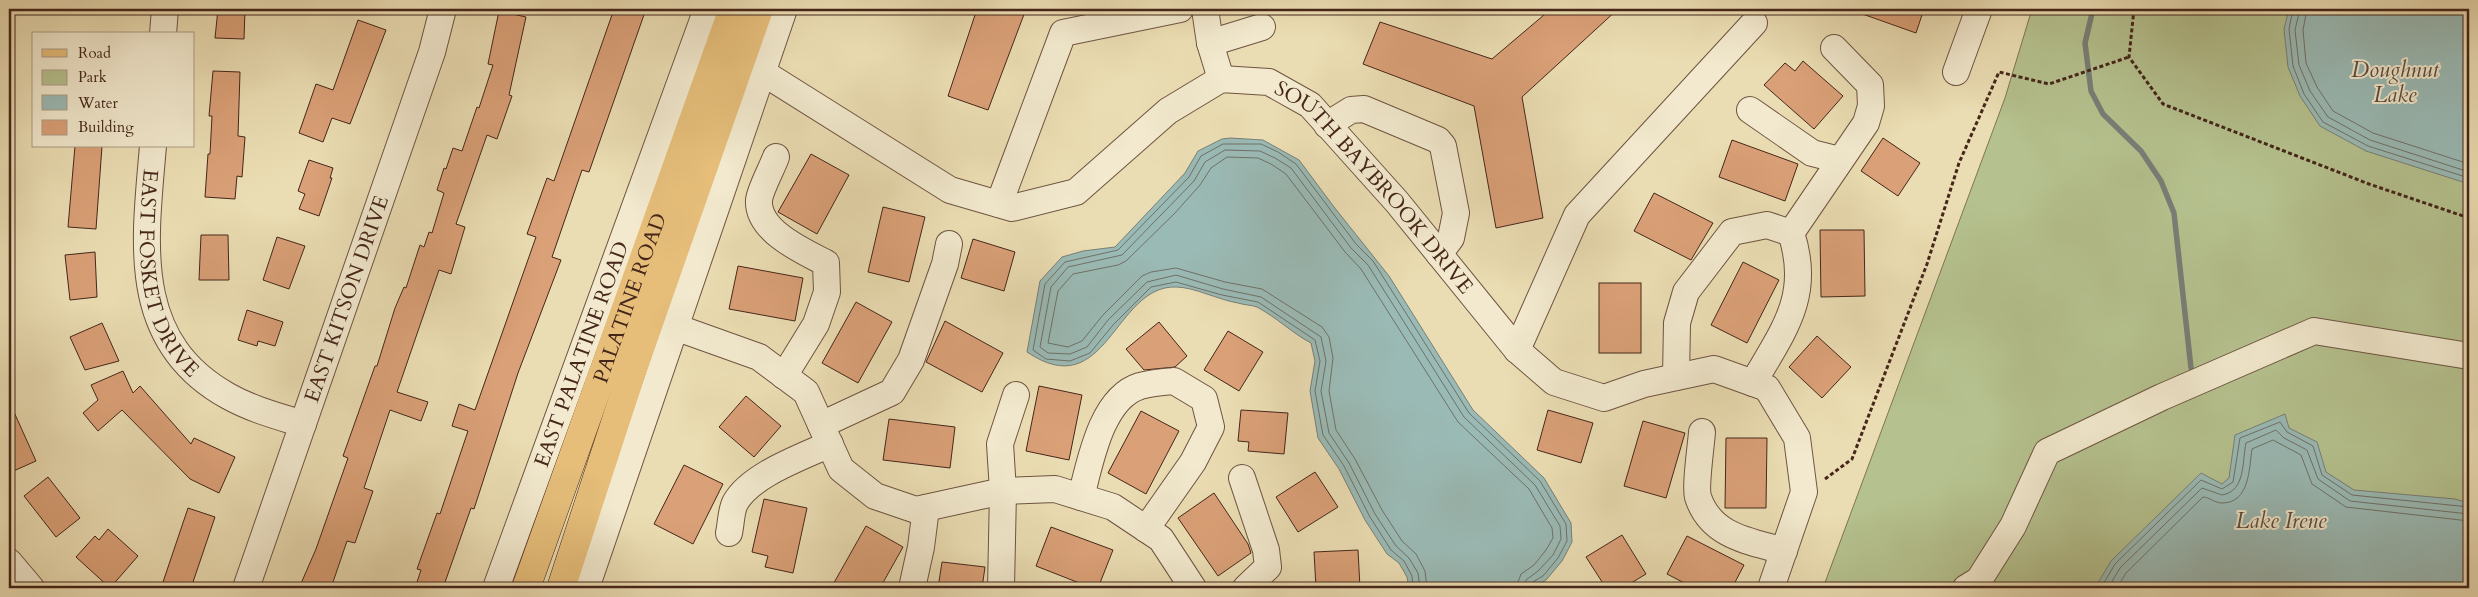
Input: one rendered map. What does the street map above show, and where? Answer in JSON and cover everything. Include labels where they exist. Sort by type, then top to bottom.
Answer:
[{"type":"main road","name":"PALATINE ROAD","points":[[526,588],[732,9]]},
{"type":"main road","name":"PALATINE ROAD","points":[[561,588],[630,374],[759,9]]},
{"type":"street","points":[[163,32],[165,9]]},
{"type":"street","name":"EAST KITSON DRIVE","points":[[246,588],[432,52],[443,9]]},
{"type":"street","name":"EAST PALATINE ROAD","points":[[496,588],[707,9]]},
{"type":"street","points":[[586,588],[784,9]]},
{"type":"street","points":[[999,204],[1063,33],[1180,9]]},
{"type":"street","points":[[762,72],[950,190],[1012,208],[1076,192],[1168,111],[1221,79],[1210,43],[1205,9]]},
{"type":"street","points":[[1956,72],[1979,9]]},
{"type":"street","points":[[1517,350],[1577,215],[1754,23]]},
{"type":"street","points":[[1210,43],[1262,27]]},
{"type":"street","points":[[1791,233],[1866,123],[1871,106],[1870,86],[1834,48]]},
{"type":"street","name":"SOUTH BAYBROOK DRIVE","points":[[1221,79],[1269,82],[1310,105],[1397,202],[1517,350],[1554,382],[1604,398],[1644,384],[1714,369],[1767,388],[1797,438],[1804,492],[1771,588]]},
{"type":"street","points":[[1327,125],[1351,110],[1364,109],[1438,140],[1443,146],[1456,213],[1451,238],[1439,254]]},
{"type":"street","points":[[1750,110],[1812,153],[1840,160]]},
{"type":"street","name":"EAST FOSKET DRIVE","points":[[153,148],[146,230],[150,294],[157,316],[180,355],[197,374],[214,387],[242,402],[303,424]]},
{"type":"street","points":[[776,157],[759,200],[767,226],[794,246],[826,263],[827,292],[816,324],[784,376]]},
{"type":"street","points":[[1676,377],[1677,323],[1686,292],[1708,262],[1732,232],[1767,225],[1791,233]]},
{"type":"street","points":[[1753,383],[1788,323],[1798,293],[1796,248],[1791,233]]},
{"type":"street","points":[[729,533],[735,503],[748,487],[780,468],[826,434],[892,392],[911,360],[945,264],[949,244]]},
{"type":"street","points":[[675,327],[759,356],[806,392],[842,469],[876,496],[916,510],[1003,491],[1055,489],[1113,507],[1161,539],[1193,588]]},
{"type":"street","points":[[1966,588],[1979,580],[2013,526],[2047,452],[2162,397],[2314,331],[2469,356]]},
{"type":"street","points":[[1081,497],[1104,423],[1119,399],[1139,386],[1174,381],[1204,399],[1211,428],[1193,462],[1146,529]]},
{"type":"street","points":[[1001,588],[1003,491],[1000,444],[1016,395]]},
{"type":"street","points":[[1702,432],[1698,496],[1708,517],[1726,534],[1784,551]]},
{"type":"street","points":[[1242,478],[1266,550],[1268,568],[1246,588]]},
{"type":"street","points":[[912,588],[921,547],[926,508]]},
{"type":"street","points":[[9,562],[31,588]]},
{"type":"path","points":[[2134,9],[2129,57],[2163,104],[2360,180],[2469,218]]},
{"type":"path","points":[[1804,492],[1852,460],[1927,264],[1959,163],[1999,72],[2049,84],[2129,57]]},
{"type":"green space","points":[[2032,9],[2469,9],[2469,588],[1823,588],[2005,98]]},
{"type":"water","name":"Doughnut Lake","points":[[2289,9],[2469,9],[2469,184],[2366,151],[2320,126],[2300,96],[2288,67],[2284,29]]},
{"type":"water","points":[[1222,139],[1263,140],[1299,160],[1389,276],[1473,410],[1544,478],[1571,523],[1572,542],[1562,561],[1546,580],[1532,588],[1409,588],[1407,577],[1399,563],[1387,554],[1365,520],[1339,469],[1318,438],[1310,391],[1315,361],[1311,343],[1257,307],[1191,289],[1176,287],[1155,291],[1138,304],[1093,355],[1075,364],[1054,365],[1027,352],[1040,281],[1062,257],[1083,251],[1115,247],[1185,173],[1198,151]]},
{"type":"water","name":"Lake Irene","points":[[2285,414],[2289,428],[2317,442],[2326,472],[2354,490],[2455,499],[2469,503],[2469,588],[2095,588],[2111,561],[2201,473],[2222,484],[2229,478],[2235,435]]},
{"type":"building","points":[[218,9],[245,9],[244,39],[215,38]]},
{"type":"building","points":[[614,9],[646,9],[589,172],[582,170],[552,257],[561,260],[518,373],[474,509],[471,508],[443,588],[415,588],[421,570],[417,569],[437,513],[440,514],[468,431],[452,426],[459,404],[475,410],[536,237],[527,234],[547,178],[554,181]]},
{"type":"building","points":[[977,9],[1026,9],[988,110],[948,96]]},
{"type":"building","points":[[1551,9],[1618,9],[1522,97],[1543,218],[1496,228],[1474,106],[1363,64],[1380,22],[1492,59]]},
{"type":"building","points":[[1855,9],[1924,9],[1916,33],[1854,11]]},
{"type":"building","points":[[499,11],[526,17],[509,95],[512,96],[497,139],[487,135],[456,224],[465,227],[451,274],[439,270],[397,392],[428,402],[421,421],[390,410],[364,488],[373,491],[355,543],[347,541],[331,588],[299,588],[316,549],[348,458],[343,456],[375,366],[377,366],[395,308],[404,287],[406,288],[420,245],[424,247],[429,232],[432,233],[444,193],[437,190],[444,168],[446,169],[453,148],[462,151],[477,107],[479,108],[493,65],[488,64]]},
{"type":"building","points":[[358,20],[386,30],[350,124],[332,118],[323,142],[299,133],[316,84],[333,90]]},
{"type":"building","points":[[1803,61],[1843,96],[1814,129],[1764,85],[1785,63],[1795,71]]},
{"type":"building","points":[[213,71],[240,72],[238,136],[245,137],[242,177],[237,176],[235,199],[205,197],[208,154],[210,154],[212,116],[209,116]]},
{"type":"building","points":[[1883,138],[1920,163],[1898,196],[1861,171]]},
{"type":"building","points":[[1732,140],[1798,164],[1785,201],[1719,177]]},
{"type":"building","points":[[75,148],[102,148],[96,229],[68,227]]},
{"type":"building","points":[[811,154],[849,175],[817,234],[778,212]]},
{"type":"building","points":[[309,160],[333,168],[330,178],[332,178],[319,216],[299,209],[305,194],[298,191]]},
{"type":"building","points":[[1654,193],[1713,223],[1691,260],[1634,231]]},
{"type":"building","points":[[883,207],[925,217],[909,282],[868,272]]},
{"type":"building","points":[[1820,230],[1864,230],[1865,296],[1821,297]]},
{"type":"building","points":[[201,235],[228,235],[229,280],[199,280]]},
{"type":"building","points":[[277,237],[305,246],[289,289],[263,280]]},
{"type":"building","points":[[973,239],[1015,252],[1004,291],[961,278]]},
{"type":"building","points":[[95,252],[97,297],[70,300],[65,255]]},
{"type":"building","points":[[1743,262],[1779,280],[1747,343],[1711,325]]},
{"type":"building","points":[[738,266],[803,278],[795,321],[729,309]]},
{"type":"building","points":[[1599,283],[1641,283],[1641,353],[1599,353]]},
{"type":"building","points":[[856,302],[892,322],[858,383],[822,363]]},
{"type":"building","points":[[247,310],[283,322],[275,346],[258,341],[257,346],[238,340]]},
{"type":"building","points":[[945,321],[1003,353],[982,392],[926,362]]},
{"type":"building","points":[[1159,322],[1187,356],[1175,367],[1144,370],[1126,349]]},
{"type":"building","points":[[102,323],[119,361],[85,370],[70,337]]},
{"type":"building","points":[[1228,331],[1263,352],[1239,391],[1204,370]]},
{"type":"building","points":[[1817,336],[1851,367],[1822,398],[1789,367]]},
{"type":"building","points":[[123,371],[133,393],[140,386],[191,444],[194,438],[235,457],[219,493],[190,479],[122,410],[98,431],[83,413],[98,400],[91,385]]},
{"type":"building","points":[[1039,386],[1082,395],[1069,460],[1026,451]]},
{"type":"building","points":[[746,396],[781,426],[754,457],[719,427]]},
{"type":"building","points":[[9,401],[36,461],[9,473]]},
{"type":"building","points":[[1241,410],[1288,413],[1284,454],[1248,451],[1249,442],[1238,441]]},
{"type":"building","points":[[1548,410],[1593,423],[1581,463],[1537,450]]},
{"type":"building","points":[[1141,411],[1179,431],[1146,494],[1108,473]]},
{"type":"building","points":[[889,419],[955,427],[950,468],[883,460]]},
{"type":"building","points":[[1643,421],[1685,433],[1666,498],[1624,486]]},
{"type":"building","points":[[1726,438],[1767,438],[1766,508],[1725,508]]},
{"type":"building","points":[[684,465],[723,484],[693,544],[654,524]]},
{"type":"building","points":[[1315,472],[1338,507],[1298,532],[1276,497]]},
{"type":"building","points":[[48,477],[80,518],[56,537],[24,496]]},
{"type":"building","points":[[1214,493],[1248,544],[1251,553],[1218,576],[1178,518]]},
{"type":"building","points":[[764,499],[807,508],[793,573],[765,567],[768,556],[752,552]]},
{"type":"building","points":[[188,508],[215,517],[191,588],[161,588]]},
{"type":"building","points":[[866,526],[903,547],[880,588],[831,588]]},
{"type":"building","points":[[1051,527],[1113,550],[1098,588],[1092,588],[1036,566]]},
{"type":"building","points":[[108,529],[138,556],[110,588],[76,557],[95,536],[99,540]]},
{"type":"building","points":[[1622,535],[1646,574],[1623,588],[1606,588],[1586,557]]},
{"type":"building","points":[[1687,536],[1744,565],[1732,588],[1694,588],[1667,574]]},
{"type":"building","points":[[1358,550],[1360,588],[1316,588],[1314,552]]},
{"type":"building","points":[[942,562],[985,567],[982,588],[938,588]]},
{"type":"waterway","points":[[2093,9],[2085,43],[2091,91],[2103,114],[2141,151],[2161,181],[2174,213],[2191,368]]}]
